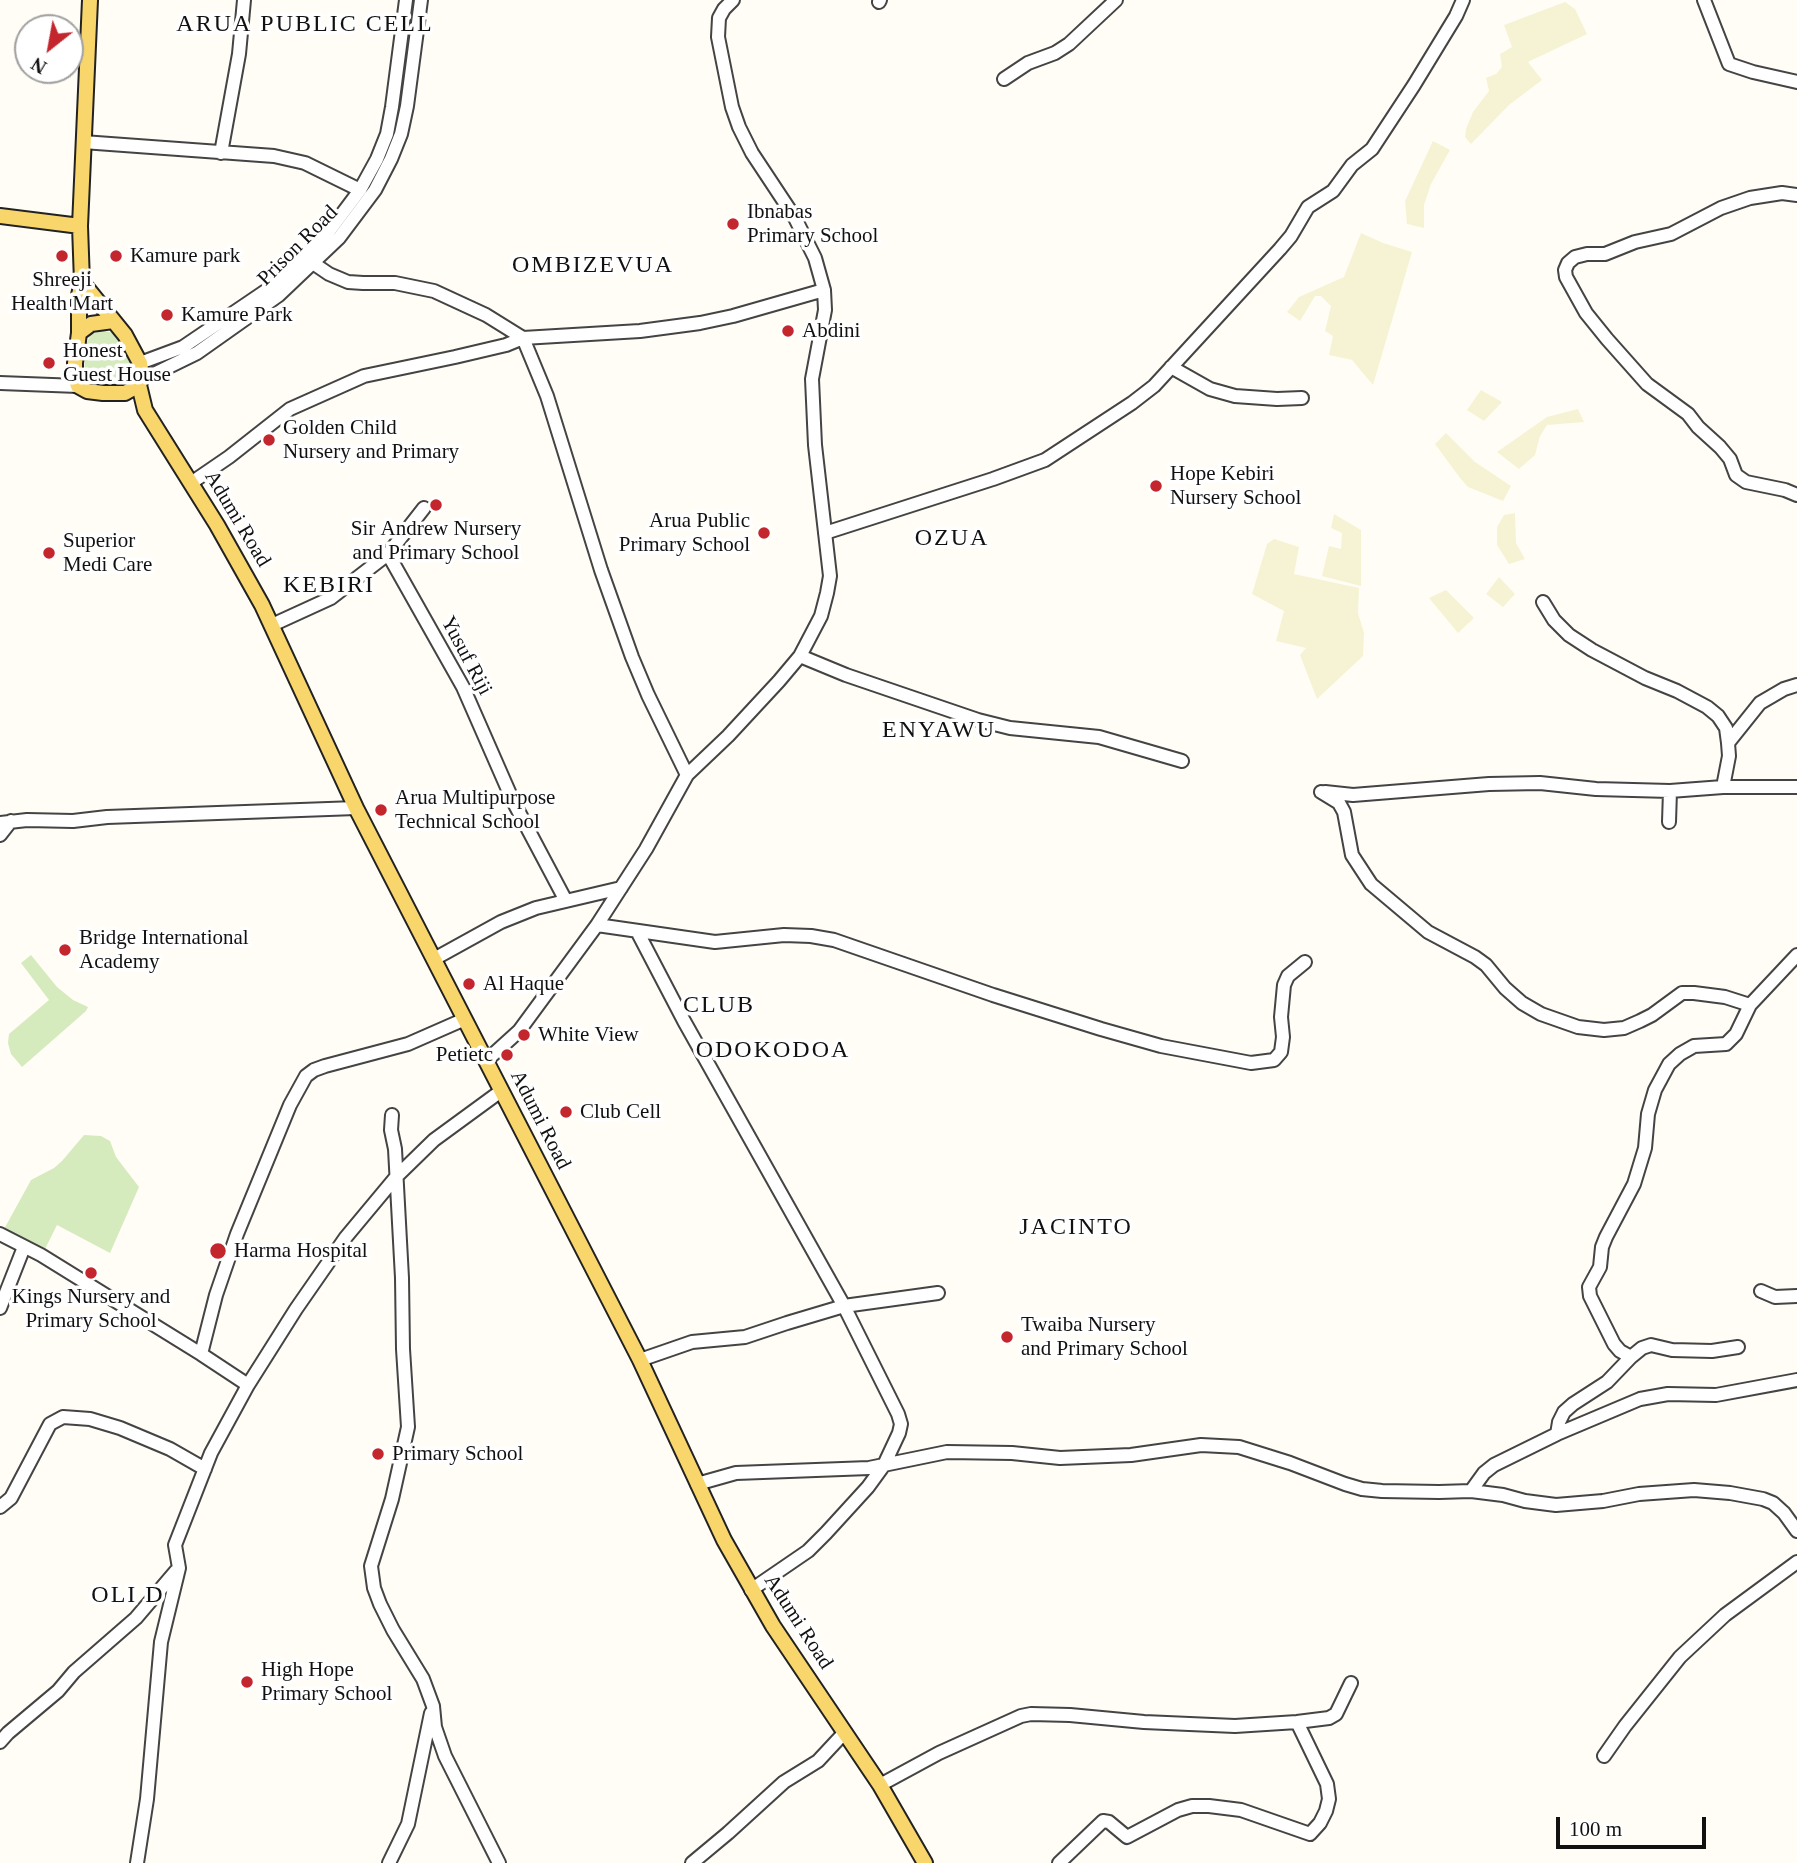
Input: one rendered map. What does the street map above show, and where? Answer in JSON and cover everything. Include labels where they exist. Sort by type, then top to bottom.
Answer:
[{"type":"main road","points":[[90,0],[80,226],[82,282],[75,377],[78,386],[94,393],[125,393],[145,410]]},
{"type":"main road","points":[[0,216],[80,226]]},
{"type":"main road","name":"Adumi Road","points":[[82,282],[125,335],[140,374],[145,410],[224,536],[272,625],[356,808],[640,1360],[697,1484],[751,1590],[880,1786],[925,1863]]},
{"type":"main road","points":[[79,333],[90,324],[113,321]]},
{"type":"main road","points":[[125,393],[140,374]]},
{"type":"street","points":[[220,153],[239,54],[244,0]]},
{"type":"street","name":"Prison Road","points":[[308,260],[360,190],[387,134],[406,0]]},
{"type":"street","name":"Prison Road","points":[[140,374],[270,288],[338,238],[375,190],[401,134],[421,0]]},
{"type":"street","points":[[487,1060],[519,1031],[597,925],[646,849],[687,775],[728,736],[800,656],[821,616],[830,576],[815,445],[812,379],[825,310],[824,290],[815,258],[795,218],[752,153],[736,117],[718,37],[719,18],[733,0]]},
{"type":"street","points":[[1004,79],[1028,63],[1055,53],[1069,44],[1116,0]]},
{"type":"street","points":[[825,533],[1045,460],[1154,386],[1280,249],[1291,236],[1307,207],[1333,191],[1352,164],[1372,149],[1414,85],[1463,0]]},
{"type":"street","points":[[1704,0],[1729,64],[1797,82]]},
{"type":"street","points":[[83,142],[274,156],[305,163],[360,190]]},
{"type":"street","points":[[1797,195],[1782,193],[1750,198],[1721,208],[1671,234],[1635,242],[1605,254],[1575,257],[1565,270],[1580,303],[1607,339],[1647,384],[1688,414],[1720,447],[1730,459],[1736,475],[1746,482],[1797,495]]},
{"type":"street","points":[[308,260],[329,274],[348,282],[396,283],[434,291],[486,315],[523,338],[547,396],[601,570],[632,657],[687,775]]},
{"type":"street","points":[[191,483],[290,409],[364,376],[506,345],[523,338],[640,331],[700,323],[824,290]]},
{"type":"street","points":[[1171,367],[1210,389],[1235,396],[1302,398]]},
{"type":"street","points":[[0,383],[78,386]]},
{"type":"street","points":[[272,625],[331,598],[388,554],[424,508]]},
{"type":"street","name":"Yusuf Riji","points":[[388,554],[463,687],[513,801],[566,901]]},
{"type":"street","points":[[1543,602],[1554,620],[1569,635],[1592,650],[1645,678],[1677,691],[1718,716],[1726,728],[1729,756],[1723,787]]},
{"type":"street","points":[[800,656],[846,675],[978,720],[1010,728],[1099,737],[1182,761]]},
{"type":"street","points":[[1728,743],[1760,703],[1797,685]]},
{"type":"street","points":[[1749,1005],[1725,997],[1682,993],[1640,1021],[1624,1028],[1604,1030],[1578,1027],[1541,1014],[1522,1003],[1486,965],[1428,932],[1371,884],[1352,855],[1344,812],[1339,803],[1321,792],[1353,795],[1489,784],[1540,783],[1596,789],[1670,791],[1723,787],[1797,787]]},
{"type":"street","points":[[1669,822],[1670,791]]},
{"type":"street","points":[[0,835],[5,822],[356,808]]},
{"type":"street","points":[[434,959],[501,922],[536,908],[621,888]]},
{"type":"street","points":[[597,925],[715,942],[784,935],[834,940],[993,995],[1101,1028],[1161,1045],[1251,1063],[1274,1060],[1281,1052],[1284,985],[1288,976],[1305,962]]},
{"type":"street","points":[[637,931],[684,1021],[844,1306],[901,1424],[884,1465],[868,1487],[808,1551],[751,1590]]},
{"type":"street","points":[[1631,1357],[1614,1344],[1590,1296],[1589,1287],[1600,1267],[1606,1237],[1634,1184],[1645,1147],[1648,1114],[1655,1090],[1669,1064],[1680,1054],[1695,1046],[1726,1044],[1736,1034],[1749,1005],[1797,956]]},
{"type":"street","points":[[201,1354],[216,1295],[237,1234],[290,1105],[306,1076],[325,1066],[408,1044],[465,1019]]},
{"type":"street","points":[[137,1863],[161,1642],[179,1568],[175,1545],[211,1453],[248,1385],[346,1237],[396,1177],[433,1140],[501,1091]]},
{"type":"street","points":[[391,1115],[395,1149],[408,1427],[392,1499],[371,1566],[374,1588],[380,1604],[424,1679],[445,1756],[499,1863]]},
{"type":"street","points":[[0,1234],[248,1385]]},
{"type":"street","points":[[0,1308],[24,1247]]},
{"type":"street","points":[[1761,1291],[1775,1297],[1797,1296]]},
{"type":"street","points":[[640,1360],[692,1342],[745,1337],[844,1306],[938,1293]]},
{"type":"street","points":[[1557,1434],[1564,1412],[1607,1382],[1642,1348],[1651,1345],[1672,1350],[1712,1351],[1738,1347]]},
{"type":"street","points":[[1471,1491],[1484,1473],[1494,1465],[1557,1434],[1640,1399],[1668,1394],[1716,1395],[1797,1380]]},
{"type":"street","points":[[0,1507],[11,1498],[50,1424],[64,1417],[90,1419],[120,1428],[170,1449],[205,1469]]},
{"type":"street","points":[[697,1484],[736,1473],[869,1468],[947,1452],[1012,1453],[1060,1458],[1131,1455],[1201,1445],[1239,1447],[1362,1489],[1382,1491],[1471,1491],[1556,1505],[1694,1490],[1730,1493],[1773,1503],[1797,1531]]},
{"type":"street","points":[[1604,1756],[1680,1657],[1725,1615],[1797,1562]]},
{"type":"street","points":[[0,1742],[136,1618],[179,1568]]},
{"type":"street","points":[[880,1786],[939,1753],[1021,1716],[1070,1715],[1223,1726],[1297,1722],[1329,1718],[1336,1714],[1351,1683]]},
{"type":"street","points":[[389,1863],[408,1824],[433,1706]]},
{"type":"street","points":[[1059,1863],[1103,1821],[1110,1822],[1127,1837],[1178,1810],[1192,1806],[1241,1810],[1310,1834],[1320,1823],[1329,1799],[1327,1784],[1297,1722]]},
{"type":"street","points":[[692,1863],[784,1782],[818,1761],[845,1732]]},
{"type":"shaded area","points":[[1565,2],[1575,9],[1587,34],[1528,62],[1542,80],[1509,105],[1471,144],[1465,137],[1466,129],[1473,112],[1489,91],[1486,78],[1496,74],[1502,67],[1500,54],[1512,47],[1504,25]]},
{"type":"shaded area","points":[[1433,141],[1450,150],[1431,184],[1424,205],[1424,228],[1407,224],[1405,201]]},
{"type":"shaded area","points":[[1361,233],[1412,252],[1373,385],[1352,360],[1329,355],[1333,336],[1325,331],[1331,306],[1321,296],[1315,296],[1300,321],[1287,312],[1299,297],[1344,277]]},
{"type":"shaded area","points":[[1481,390],[1502,402],[1484,421],[1467,410]]},
{"type":"shaded area","points":[[1578,409],[1584,422],[1547,425],[1540,436],[1535,455],[1519,469],[1497,452],[1547,417]]},
{"type":"shaded area","points":[[1446,433],[1475,462],[1511,486],[1503,501],[1468,487],[1460,478],[1435,444]]},
{"type":"shaded area","points":[[1515,513],[1516,543],[1525,559],[1509,564],[1497,545],[1497,527],[1504,515]]},
{"type":"shaded area","points":[[1334,514],[1361,530],[1361,586],[1322,576],[1329,546],[1341,549],[1342,533],[1331,528]]},
{"type":"shaded area","points":[[1274,539],[1299,547],[1294,574],[1359,588],[1358,613],[1364,633],[1363,656],[1317,699],[1300,655],[1306,648],[1276,641],[1284,611],[1252,594],[1267,544]]},
{"type":"shaded area","points":[[1499,577],[1515,594],[1503,607],[1486,594]]},
{"type":"shaded area","points":[[1446,590],[1474,618],[1458,633],[1429,598]]},
{"type":"green space","points":[[103,331],[116,333],[139,374],[124,391],[94,388],[84,374],[86,344],[91,334]]},
{"type":"green space","points":[[31,955],[57,987],[73,1000],[88,1007],[22,1067],[11,1054],[9,1034],[49,1000],[21,963]]},
{"type":"green space","points":[[84,1135],[101,1136],[110,1141],[116,1157],[139,1187],[110,1253],[57,1225],[44,1251],[3,1231],[31,1180],[54,1168]]},
{"type":"place","name":"Ibnabas Primary School","points":[[733,224]]},
{"type":"place","name":"Shreeji Health Mart","points":[[62,256]]},
{"type":"place","name":"Kamure park","points":[[116,256]]},
{"type":"place","name":"Kamure Park","points":[[167,315]]},
{"type":"place","name":"Abdini","points":[[788,331]]},
{"type":"place","name":"Honest Guest House","points":[[49,363]]},
{"type":"place","name":"Golden Child Nursery and Primary","points":[[269,440]]},
{"type":"place","name":"Hope Kebiri Nursery School","points":[[1156,486]]},
{"type":"place","name":"Sir Andrew Nursery and Primary School","points":[[436,505]]},
{"type":"place","name":"Arua Public Primary School","points":[[764,533]]},
{"type":"place","name":"Superior Medi Care","points":[[49,553]]},
{"type":"place","name":"Arua Multipurpose Technical School","points":[[381,810]]},
{"type":"place","name":"Bridge International Academy","points":[[65,950]]},
{"type":"place","name":"Al Haque","points":[[469,984]]},
{"type":"place","name":"White View","points":[[524,1035]]},
{"type":"place","name":"Petietc","points":[[507,1055]]},
{"type":"place","name":"Club Cell","points":[[566,1112]]},
{"type":"place","name":"Harma Hospital","points":[[218,1251]]},
{"type":"place","name":"Kings Nursery and Primary School","points":[[91,1273]]},
{"type":"place","name":"Twaiba Nursery and Primary School","points":[[1007,1337]]},
{"type":"place","name":"Primary School","points":[[378,1454]]},
{"type":"place","name":"High Hope Primary School","points":[[247,1682]]},
{"type":"district","name":"ARUA PUBLIC CELL","points":[[305,25]]},
{"type":"district","name":"OMBIZEVUA","points":[[593,266]]},
{"type":"district","name":"OZUA","points":[[952,539]]},
{"type":"district","name":"KEBIRI","points":[[329,586]]},
{"type":"district","name":"ENYAWU","points":[[939,731]]},
{"type":"district","name":"CLUB","points":[[719,1006]]},
{"type":"district","name":"ODOKODOA","points":[[773,1051]]},
{"type":"district","name":"JACINTO","points":[[1076,1228]]},
{"type":"district","name":"OLI D","points":[[128,1596]]}]
